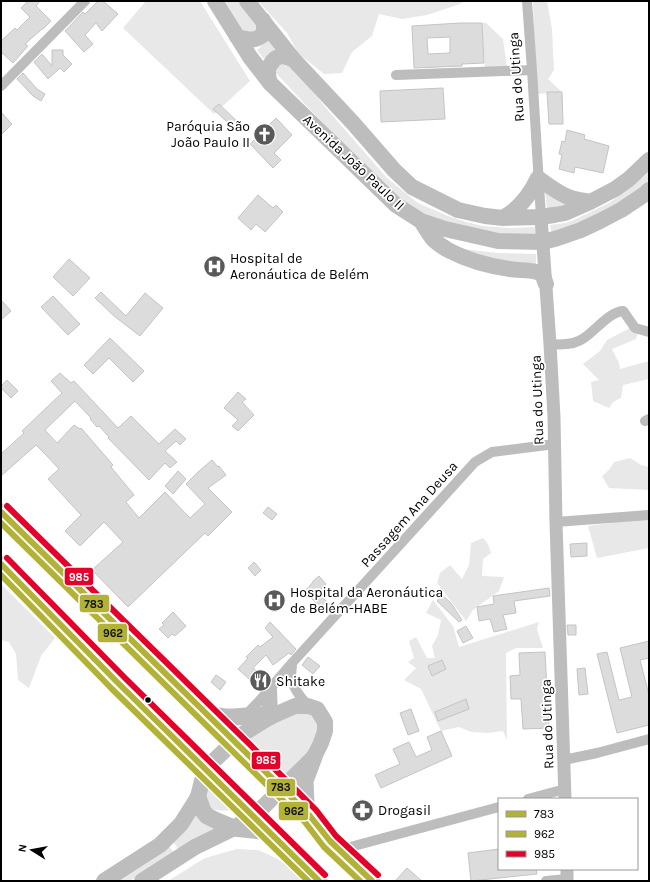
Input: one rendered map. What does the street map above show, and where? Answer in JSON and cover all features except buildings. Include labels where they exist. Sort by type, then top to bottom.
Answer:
[{"type":"highway","points":[[1,512],[234,740],[310,816],[324,835],[338,850],[372,881]]},
{"type":"highway","points":[[1,564],[118,683],[319,881]]},
{"type":"highway","points":[[205,712],[225,717],[258,715],[270,717]]},
{"type":"highway","points":[[310,816],[306,803],[305,782],[314,757]]},
{"type":"highway","points":[[198,797],[208,811],[213,813],[252,815]]},
{"type":"highway","points":[[198,797],[203,811],[207,816],[225,825],[234,828],[269,832]]},
{"type":"main road","name":"Avenida João Paulo II","points":[[215,1],[250,58],[270,83],[396,205],[421,221],[445,229],[498,241],[543,242],[581,230],[600,221],[621,210],[649,190]]},
{"type":"main road","name":"Avenida João Paulo II","points":[[247,1],[294,60],[353,123],[394,170],[412,187],[427,196],[458,210],[503,218],[541,217],[565,213],[615,189],[629,179],[649,160]]},
{"type":"main road","points":[[237,37],[250,40],[259,38],[264,34],[263,20]]},
{"type":"main road","points":[[270,83],[268,72],[274,59],[278,56],[287,56],[294,60]]},
{"type":"main road","points":[[503,218],[515,210],[529,196],[538,178],[564,195],[590,202]]},
{"type":"main road","points":[[421,221],[433,239],[440,245],[458,255],[472,262],[540,273],[546,284]]},
{"type":"main road","points":[[529,271],[541,266],[544,261]]},
{"type":"main road","points":[[270,690],[270,717]]},
{"type":"main road","points":[[104,881],[160,845],[181,824],[198,797],[205,769],[234,740],[270,717],[295,706],[308,706],[317,709],[325,722],[325,731],[314,757],[261,809],[246,821],[195,847],[142,881]]},
{"type":"street","points":[[1,86],[85,1]]},
{"type":"street","name":"Rua do Utinga","points":[[527,1],[550,344],[555,444],[556,522],[565,794]]},
{"type":"street","points":[[396,75],[532,70]]},
{"type":"street","points":[[550,344],[570,344],[578,342],[584,339],[604,321],[621,311],[624,312],[635,328],[649,332]]},
{"type":"street","name":"Passagem Ana Deusa","points":[[245,716],[475,462],[492,452],[555,444]]},
{"type":"street","points":[[556,522],[649,515]]},
{"type":"street","points":[[292,663],[291,677],[294,686],[298,694],[308,706]]},
{"type":"street","points":[[564,760],[598,753],[649,739]]},
{"type":"street","points":[[535,798],[565,794]]},
{"type":"street","points":[[338,850],[498,807]]},
{"type":"street","points":[[546,881],[567,876]]},
{"type":"shaded area","points":[[146,1],[200,1],[250,81],[214,114],[123,28]]},
{"type":"shaded area","points":[[225,1],[238,1],[259,27],[258,34],[246,36]]},
{"type":"shaded area","points":[[258,1],[464,1],[460,4],[427,15],[402,19],[379,14],[372,36],[352,52],[342,73],[324,74],[299,54],[287,33]]},
{"type":"shaded area","points":[[533,1],[547,1],[552,29],[554,70],[548,79],[562,92],[537,94]]},
{"type":"shaded area","points":[[482,23],[486,23],[503,39],[507,67],[485,69]]},
{"type":"shaded area","points":[[269,38],[280,50],[266,62],[257,50]]},
{"type":"shaded area","points":[[283,62],[289,62],[326,108],[387,178],[418,203],[448,216],[483,226],[511,228],[537,227],[537,240],[440,224],[387,192],[276,73],[278,67]]},
{"type":"shaded area","points":[[649,171],[649,184],[624,204],[552,235],[550,225],[566,223],[609,203]]},
{"type":"shaded area","points":[[545,191],[571,203],[547,209]]},
{"type":"shaded area","points":[[463,249],[498,253],[536,254],[536,265],[494,264]]},
{"type":"shaded area","points":[[630,328],[638,333],[636,339],[612,349],[619,363],[620,369],[649,361],[649,379],[623,385],[621,398],[613,402],[609,408],[593,401],[591,382],[599,380],[583,364],[600,351],[607,340]]},
{"type":"shaded area","points":[[630,458],[641,465],[649,467],[649,490],[609,488],[602,476],[609,470],[614,462]]},
{"type":"shaded area","points":[[649,518],[649,548],[597,558],[588,526]]},
{"type":"shaded area","points":[[483,538],[488,544],[491,553],[483,559],[482,576],[504,577],[499,591],[473,610],[466,621],[437,583],[440,573],[450,565],[462,579],[469,565],[471,543]]},
{"type":"shaded area","points":[[1,584],[55,638],[41,656],[29,688],[18,680],[16,654],[9,642],[1,640]]},
{"type":"shaded area","points":[[433,600],[453,626],[459,647],[539,622],[537,629],[543,648],[516,648],[506,653],[507,740],[503,731],[487,733],[471,732],[459,727],[441,731],[421,689],[404,680],[416,668],[408,662],[414,658],[409,641],[416,637],[427,658],[435,658],[432,646],[438,635],[441,620],[426,613]]},
{"type":"shaded area","points":[[295,711],[311,715],[318,722],[318,732],[311,751],[282,783],[245,743],[246,738]]},
{"type":"shaded area","points":[[211,781],[240,807],[225,811],[210,809],[205,790]]},
{"type":"shaded area","points":[[195,814],[200,821],[218,829],[178,849],[173,841]]},
{"type":"shaded area","points":[[169,846],[174,853],[130,881],[119,881],[150,861]]},
{"type":"shaded area","points":[[237,849],[258,850],[276,858],[310,881],[168,881],[205,858]]},
{"type":"transit line","name":"985","points":[[7,506],[288,782],[316,810],[336,836],[378,875]]},
{"type":"transit line","name":"783","points":[[1,512],[282,788],[310,816],[330,841],[372,881]]},
{"type":"transit line","name":"962","points":[[1,523],[304,821],[324,847],[360,881]]},
{"type":"transit line","name":"985","points":[[7,558],[124,677],[325,875]]},
{"type":"transit line","name":"783","points":[[1,564],[118,683],[319,881]]},
{"type":"transit line","name":"962","points":[[1,575],[112,689],[308,881]]},
{"type":"place","name":"Paróquia São João Paulo II","points":[[265,134]]},
{"type":"place","name":"Hospital de Aeronáutica de Belém","points":[[215,266]]},
{"type":"place","name":"Hospital da Aeronáutica de Belém-HABE","points":[[274,600]]},
{"type":"place","name":"Shitake","points":[[260,681]]},
{"type":"place","name":"Drogasil","points":[[363,810]]}]
